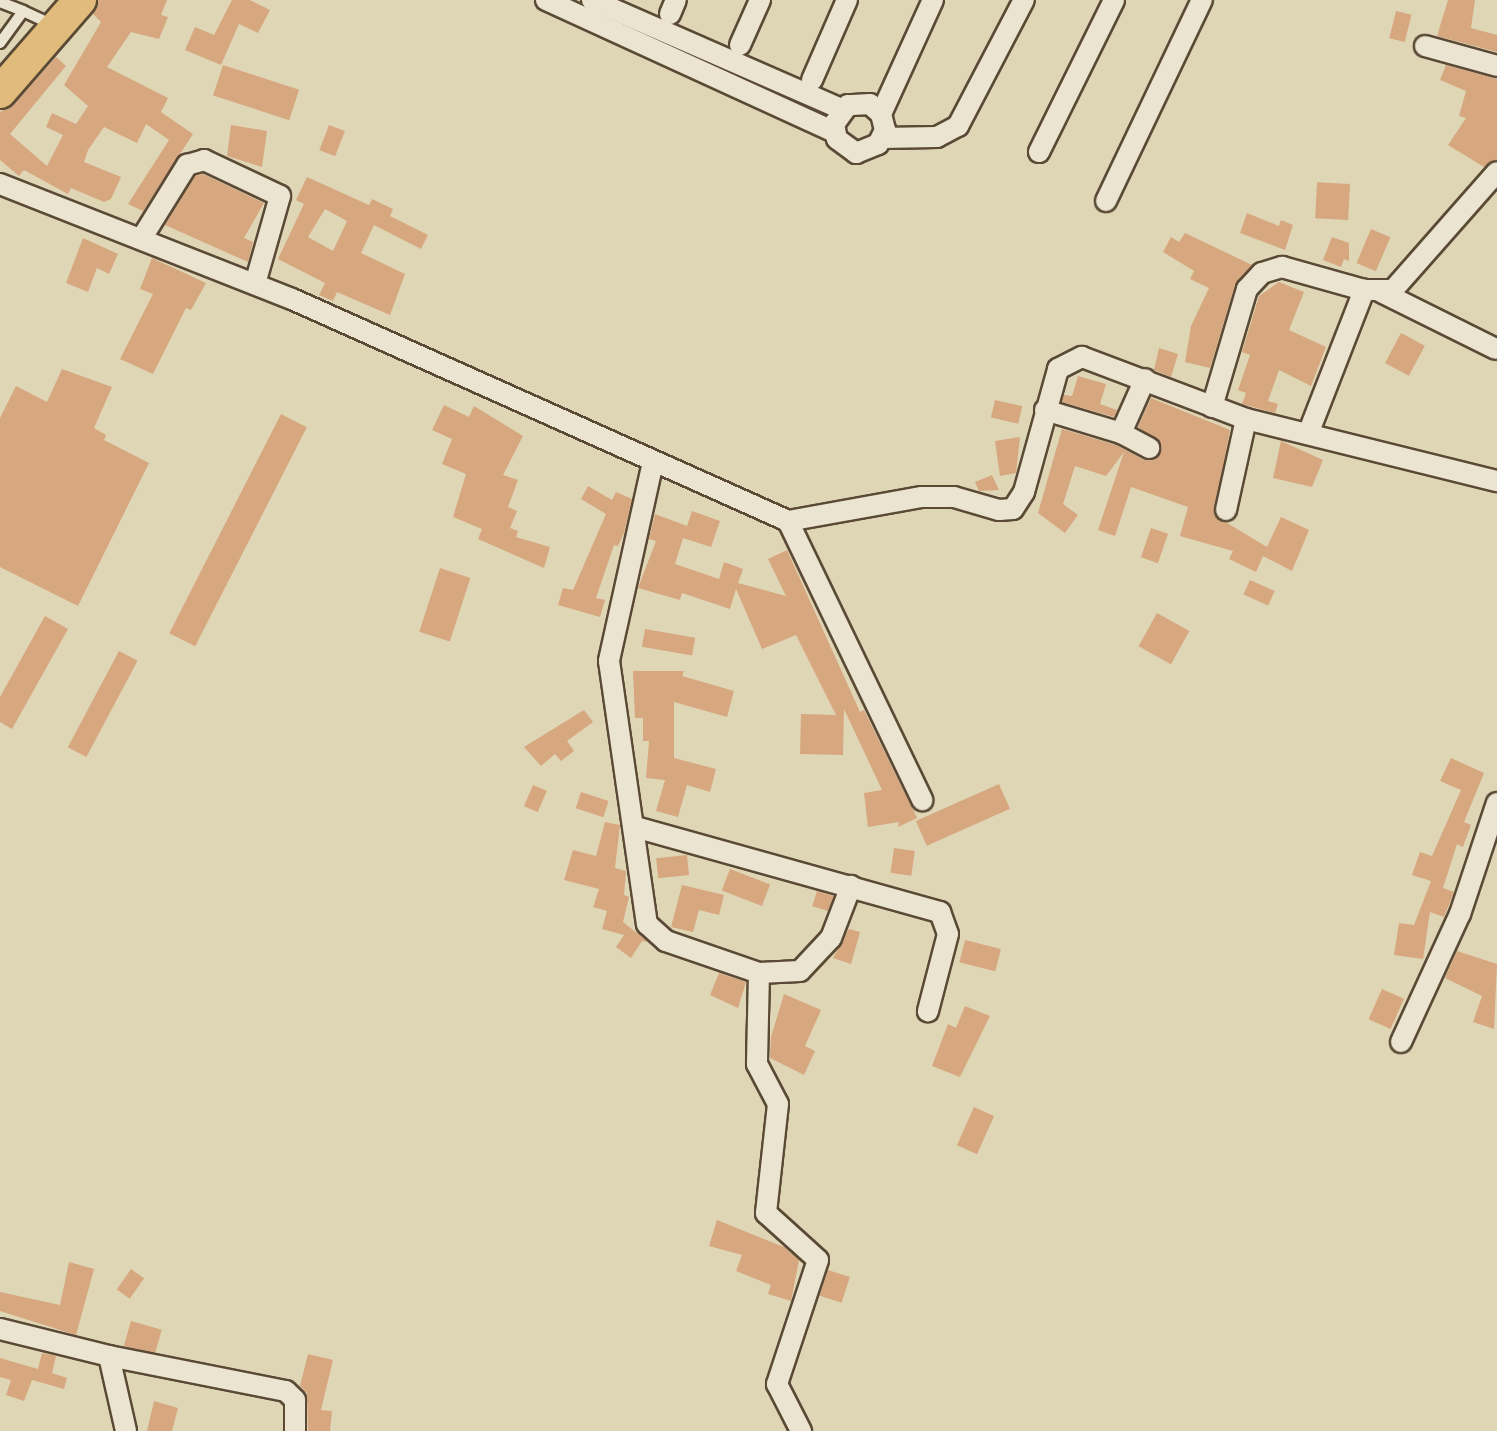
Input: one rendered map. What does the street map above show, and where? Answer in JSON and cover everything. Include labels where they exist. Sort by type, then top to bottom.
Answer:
[{"type":"main road","points":[[0,92],[80,0]]},
{"type":"street","points":[[546,0],[834,132],[842,146],[856,153],[872,150],[882,138],[881,114],[933,0]]},
{"type":"street","points":[[592,0],[842,109],[862,102],[881,114]]},
{"type":"street","points":[[740,45],[760,0]]},
{"type":"street","points":[[812,80],[847,0]]},
{"type":"street","points":[[882,138],[937,137],[958,126],[1024,0]]},
{"type":"street","points":[[1039,152],[1114,0]]},
{"type":"street","points":[[1106,201],[1202,0]]},
{"type":"street","points":[[1425,46],[1497,66]]},
{"type":"street","points":[[834,132],[842,109]]},
{"type":"street","points":[[143,236],[187,165],[204,160],[280,196],[255,284]]},
{"type":"street","points":[[1372,291],[1403,284],[1497,172]]},
{"type":"street","points":[[0,184],[143,236],[788,521],[922,497],[954,497],[999,510],[1013,509],[1024,492],[1058,369],[1076,357],[1145,379],[1246,419],[1497,481]]},
{"type":"street","points":[[1212,407],[1247,289],[1262,273],[1282,267],[1372,291],[1496,349]]},
{"type":"street","points":[[1308,434],[1372,291]]},
{"type":"street","points":[[1121,433],[1145,379]]},
{"type":"street","points":[[1045,410],[1121,433],[1149,448]]},
{"type":"street","points":[[1226,510],[1246,419]]},
{"type":"street","points":[[653,462],[610,647],[635,827],[643,912],[653,933],[759,973],[800,971],[813,961],[831,938],[851,886]]},
{"type":"street","points":[[788,521],[922,800]]},
{"type":"street","points":[[1401,1042],[1460,914],[1497,803]]},
{"type":"street","points":[[635,827],[931,907],[944,916],[948,934],[928,1011]]},
{"type":"street","points":[[759,973],[757,1064],[778,1104],[766,1213],[818,1260],[777,1384],[801,1431]]},
{"type":"street","points":[[0,1329],[109,1356],[286,1391],[295,1400],[295,1431]]},
{"type":"street","points":[[109,1356],[126,1431]]},
{"type":"lane","points":[[0,2],[56,27]]},
{"type":"lane","points":[[0,43],[23,11]]},
{"type":"building","points":[[98,0],[167,0],[161,15],[168,17],[159,39],[131,32],[107,67],[168,98],[161,112],[193,134],[143,211],[128,204],[169,140],[146,124],[137,143],[104,127],[88,150],[84,162],[121,177],[111,199],[104,202],[71,188],[68,194],[24,170],[19,176],[0,160],[0,112],[14,104],[56,57],[66,66],[10,134],[47,166],[63,135],[46,127],[52,113],[76,124],[88,106],[64,85],[101,22],[93,14]]},
{"type":"building","points":[[232,0],[250,0],[270,10],[258,33],[239,24],[221,65],[185,50],[195,27],[214,35]]},
{"type":"building","points":[[1448,0],[1475,0],[1471,28],[1497,35],[1497,52],[1437,36]]},
{"type":"building","points":[[1396,11],[1412,15],[1405,42],[1389,38]]},
{"type":"building","points":[[223,65],[299,90],[289,120],[213,95]]},
{"type":"building","points":[[1446,65],[1497,79],[1497,159],[1484,167],[1448,145],[1466,118],[1459,116],[1466,91],[1440,80]]},
{"type":"building","points":[[231,125],[267,131],[262,167],[227,156]]},
{"type":"building","points":[[329,125],[345,131],[335,156],[319,150]]},
{"type":"building","points":[[203,174],[264,203],[244,238],[253,242],[248,262],[165,225],[195,176]]},
{"type":"building","points":[[307,177],[369,205],[372,199],[393,209],[390,216],[428,235],[421,249],[374,225],[361,253],[405,274],[390,315],[337,292],[333,301],[319,295],[325,283],[278,259],[304,204],[296,200]],"holes":[[[325,209],[347,221],[333,251],[308,237]]]},
{"type":"building","points":[[1317,182],[1350,184],[1348,220],[1315,218]]},
{"type":"building","points":[[1247,213],[1279,226],[1281,220],[1293,225],[1285,250],[1240,233]]},
{"type":"building","points":[[1371,229],[1390,237],[1376,271],[1357,263]]},
{"type":"building","points":[[1185,233],[1252,265],[1235,285],[1210,368],[1185,362],[1191,326],[1209,288],[1190,279],[1194,271],[1163,252],[1171,237],[1179,242]]},
{"type":"building","points":[[1332,237],[1349,243],[1349,261],[1344,259],[1341,267],[1323,260]]},
{"type":"building","points":[[83,238],[118,254],[109,274],[97,268],[88,292],[66,283]]},
{"type":"building","points":[[152,258],[206,283],[191,310],[186,308],[153,374],[120,359],[153,294],[140,289]]},
{"type":"building","points":[[1279,282],[1304,292],[1289,330],[1326,347],[1311,386],[1279,370],[1268,401],[1278,404],[1275,413],[1242,404],[1246,393],[1238,390],[1250,355],[1242,352],[1259,296]]},
{"type":"building","points":[[1401,333],[1425,346],[1409,376],[1385,363]]},
{"type":"building","points":[[1159,348],[1178,354],[1171,377],[1154,370]]},
{"type":"building","points":[[62,369],[112,387],[94,428],[106,435],[104,440],[149,463],[78,606],[0,567],[0,418],[16,386],[47,402]]},
{"type":"building","points":[[1078,376],[1106,384],[1100,404],[1117,410],[1114,417],[1062,402],[1064,395],[1072,396]]},
{"type":"building","points":[[1151,398],[1230,430],[1214,515],[1267,547],[1281,517],[1309,530],[1292,571],[1263,556],[1256,572],[1229,559],[1233,551],[1180,536],[1188,507],[1131,487],[1115,536],[1098,530],[1124,452],[1106,476],[1075,466],[1063,504],[1078,515],[1065,533],[1038,513],[1062,429],[1116,445],[1144,460],[1156,459],[1160,442],[1138,427]]},
{"type":"building","points":[[995,400],[1022,406],[1018,424],[991,418]]},
{"type":"building","points":[[444,405],[469,417],[474,406],[523,436],[503,475],[518,480],[508,507],[517,511],[510,528],[518,531],[516,537],[550,547],[544,568],[478,539],[482,529],[453,517],[466,474],[442,464],[452,439],[432,430]]},
{"type":"building","points":[[281,414],[307,427],[195,646],[169,633]]},
{"type":"building","points":[[1020,437],[1016,473],[1000,476],[995,441]]},
{"type":"building","points":[[1281,441],[1323,460],[1312,487],[1273,478]]},
{"type":"building","points":[[992,475],[999,490],[979,491],[975,482]]},
{"type":"building","points":[[588,486],[612,500],[616,492],[632,499],[624,533],[618,546],[614,545],[596,598],[605,600],[600,617],[558,605],[563,588],[573,590],[606,514],[581,499]]},
{"type":"building","points":[[692,511],[720,521],[711,547],[683,538],[675,564],[719,579],[724,562],[743,569],[738,583],[786,596],[768,559],[787,550],[860,712],[864,710],[917,818],[898,827],[899,822],[868,827],[864,793],[882,790],[844,709],[843,755],[800,754],[801,714],[836,715],[796,635],[762,649],[736,589],[730,609],[682,593],[680,600],[638,588],[656,541],[649,539],[655,514],[687,526]]},
{"type":"building","points":[[1151,528],[1168,534],[1158,563],[1141,557]]},
{"type":"building","points":[[440,568],[470,578],[450,642],[419,632]]},
{"type":"building","points":[[1250,580],[1275,591],[1268,606],[1243,595]]},
{"type":"building","points":[[1157,613],[1189,631],[1171,664],[1139,646]]},
{"type":"building","points":[[45,616],[68,629],[12,729],[0,722],[0,697]]},
{"type":"building","points":[[645,629],[695,638],[692,656],[642,647]]},
{"type":"building","points":[[119,651],[138,661],[86,757],[68,747]]},
{"type":"building","points":[[633,671],[684,671],[682,676],[734,691],[727,717],[674,702],[674,758],[716,769],[710,792],[687,785],[678,817],[656,811],[665,780],[646,778],[649,741],[643,741],[643,718],[635,718]]},
{"type":"building","points":[[584,710],[593,722],[567,741],[574,751],[561,761],[555,754],[541,766],[524,747]]},
{"type":"building","points":[[1451,758],[1484,773],[1464,822],[1471,825],[1463,847],[1457,844],[1443,888],[1454,892],[1444,917],[1430,912],[1423,959],[1394,955],[1399,923],[1414,925],[1431,881],[1412,875],[1420,852],[1432,856],[1461,790],[1440,781]]},
{"type":"building","points":[[999,784],[1010,809],[927,846],[916,821]]},
{"type":"building","points":[[533,785],[547,791],[538,812],[524,806]]},
{"type":"building","points":[[581,792],[609,801],[603,817],[576,808]]},
{"type":"building","points":[[605,822],[620,825],[615,868],[626,871],[624,895],[629,897],[623,922],[648,942],[642,941],[631,958],[616,947],[624,935],[602,929],[607,911],[593,907],[599,889],[564,880],[573,850],[596,856]]},
{"type":"building","points":[[894,848],[915,851],[911,876],[891,873]]},
{"type":"building","points":[[687,855],[689,875],[658,878],[656,858]]},
{"type":"building","points":[[730,869],[770,884],[762,906],[722,890]]},
{"type":"building","points":[[682,885],[724,895],[719,915],[699,910],[693,932],[671,927]]},
{"type":"building","points":[[817,891],[833,896],[829,911],[812,906]]},
{"type":"building","points":[[849,929],[860,932],[851,964],[833,958]]},
{"type":"building","points":[[965,940],[1001,949],[995,971],[959,962]]},
{"type":"building","points":[[1457,951],[1497,964],[1494,1029],[1473,1022],[1482,996],[1445,978]]},
{"type":"building","points":[[719,973],[746,982],[738,1008],[710,995]]},
{"type":"building","points":[[1382,989],[1404,999],[1391,1029],[1369,1019]]},
{"type":"building","points":[[784,994],[821,1010],[805,1046],[815,1051],[804,1075],[770,1058],[771,1037]]},
{"type":"building","points":[[965,1006],[990,1016],[960,1077],[932,1066],[948,1024],[956,1028]]},
{"type":"building","points":[[974,1107],[994,1116],[977,1154],[957,1145]]},
{"type":"building","points":[[717,1220],[784,1247],[799,1260],[791,1301],[768,1294],[771,1285],[736,1271],[742,1255],[709,1246]]},
{"type":"building","points":[[69,1262],[94,1269],[76,1335],[0,1311],[0,1292],[60,1305]]},
{"type":"building","points":[[131,1269],[144,1278],[130,1299],[117,1289]]},
{"type":"building","points":[[828,1270],[850,1277],[842,1303],[820,1296]]},
{"type":"building","points":[[131,1321],[162,1330],[155,1355],[124,1346]]},
{"type":"building","points":[[42,1353],[56,1356],[52,1373],[67,1378],[64,1389],[32,1380],[24,1401],[6,1395],[11,1380],[0,1377],[0,1358],[38,1369]]},
{"type":"building","points":[[308,1354],[333,1360],[321,1410],[332,1411],[330,1431],[308,1431],[307,1393],[300,1386]]},
{"type":"building","points":[[154,1401],[178,1408],[172,1431],[147,1431]]}]
